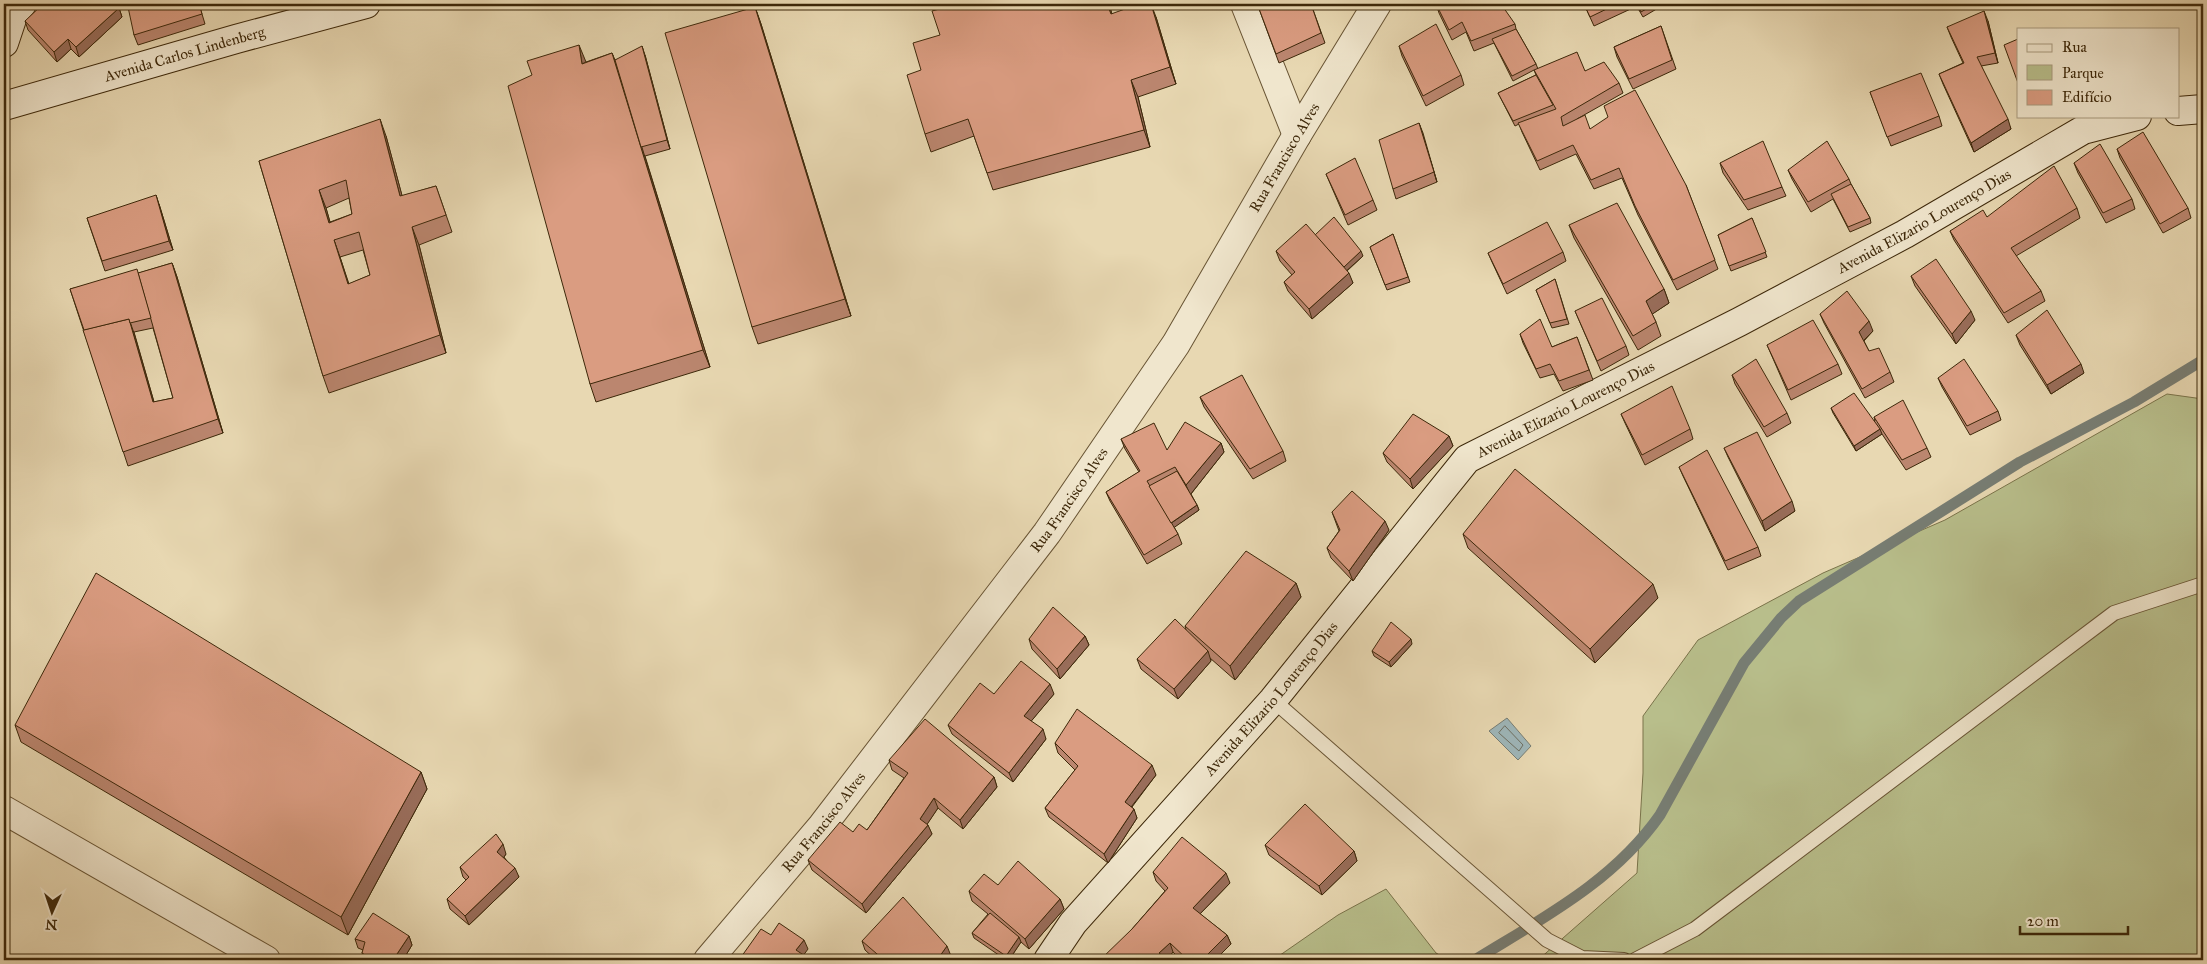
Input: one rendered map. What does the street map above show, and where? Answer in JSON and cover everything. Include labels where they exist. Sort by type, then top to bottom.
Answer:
[{"type":"street","name":"Avenida Carlos Lindenberg","points":[[4,106],[236,39],[366,4]]},
{"type":"street","points":[[1246,4],[1297,136]]},
{"type":"street","name":"Rua Francisco Alves","points":[[708,960],[822,826],[1047,533],[1176,344],[1297,136],[1377,4]]},
{"type":"street","points":[[4,43],[17,7]]},
{"type":"street","points":[[2180,111],[2203,109]]},
{"type":"street","name":"Avenida Elizario Lourenço Dias","points":[[1048,960],[1074,923],[1273,700],[1467,459],[1739,322],[1870,252],[2083,130],[2129,118]]},
{"type":"street","points":[[4,810],[266,960]]},
{"type":"lane","points":[[1635,960],[1695,929],[2114,612],[2203,584]]},
{"type":"lane","points":[[1273,700],[1547,940],[1582,958],[1624,960]]},
{"type":"green space","points":[[2167,394],[2203,399],[2203,960],[1538,960],[1637,873],[1643,773],[1643,716],[1698,640],[1823,573],[1945,520]]},
{"type":"green space","points":[[1386,889],[1436,953],[1448,960],[1273,960],[1338,915]]},
{"type":"water","points":[[1507,718],[1531,746],[1518,760],[1489,731]]},
{"type":"building","points":[[43,4],[116,4],[119,8],[76,47],[68,39],[54,52],[25,21]]},
{"type":"building","points":[[136,4],[199,4],[202,14],[134,35],[128,7]]},
{"type":"building","points":[[958,4],[1107,4],[1111,14],[1139,4],[1151,4],[1170,67],[1131,80],[1144,130],[987,173],[968,119],[925,134],[907,75],[921,70],[913,43],[940,35],[932,11]]},
{"type":"building","points":[[1263,4],[1311,4],[1321,33],[1276,54],[1258,6]]},
{"type":"building","points":[[1436,4],[1501,4],[1515,24],[1471,41],[1462,22],[1449,30]]},
{"type":"building","points":[[1584,4],[1617,4],[1590,17]]},
{"type":"building","points":[[1637,4],[1655,4],[1641,12]]},
{"type":"building","points":[[755,7],[845,299],[752,327],[665,33]]},
{"type":"building","points":[[1984,11],[1995,53],[1977,57],[2008,119],[1971,143],[1939,74],[1964,63],[1947,27]]},
{"type":"building","points":[[1436,24],[1461,75],[1423,96],[1399,46]]},
{"type":"building","points":[[1661,26],[1672,60],[1629,79],[1614,47]]},
{"type":"building","points":[[1516,29],[1536,64],[1512,76],[1492,39]]},
{"type":"building","points":[[2017,39],[2017,80],[2004,45]]},
{"type":"building","points":[[579,45],[582,64],[612,53],[703,350],[590,384],[508,86],[532,75],[527,61]]},
{"type":"building","points":[[642,46],[667,140],[641,147],[615,60]]},
{"type":"building","points":[[1577,52],[1585,71],[1604,62],[1619,83],[1561,117],[1563,126],[1585,115],[1590,129],[1608,117],[1604,106],[1635,90],[1686,185],[1715,260],[1673,280],[1635,206],[1619,168],[1591,180],[1573,145],[1537,161],[1518,123],[1556,109],[1534,70]]},
{"type":"building","points":[[1921,73],[1939,116],[1887,137],[1870,92]]},
{"type":"building","points":[[1536,75],[1553,105],[1513,121],[1498,93]]},
{"type":"building","points":[[380,119],[400,196],[436,186],[446,215],[412,227],[440,335],[323,376],[259,161]],"holes":[[[346,180],[352,214],[329,223],[319,190]],[[359,232],[370,275],[348,284],[334,240]]]},
{"type":"building","points":[[1419,123],[1434,172],[1393,189],[1379,140]]},
{"type":"building","points":[[2143,132],[2188,208],[2160,224],[2117,149]]},
{"type":"building","points":[[1763,141],[1782,187],[1744,200],[1720,163]]},
{"type":"building","points":[[1827,141],[1849,179],[1808,202],[1788,170]]},
{"type":"building","points":[[2100,144],[2132,199],[2103,213],[2074,163]]},
{"type":"building","points":[[1355,158],[1373,200],[1345,215],[1326,174]]},
{"type":"building","points":[[2054,166],[2077,208],[2011,248],[2041,291],[2004,313],[1950,231],[1983,210],[1987,217]]},
{"type":"building","points":[[1851,184],[1870,218],[1848,227],[1831,194]]},
{"type":"building","points":[[156,195],[169,241],[102,261],[87,218]]},
{"type":"building","points":[[1617,203],[1664,289],[1646,301],[1656,322],[1633,336],[1569,225]]},
{"type":"building","points":[[1334,217],[1361,251],[1344,267],[1315,235]]},
{"type":"building","points":[[1752,218],[1766,252],[1729,266],[1718,235]]},
{"type":"building","points":[[1547,222],[1563,252],[1503,284],[1488,253]]},
{"type":"building","points":[[1306,224],[1349,273],[1309,309],[1284,282],[1295,272],[1276,251]]},
{"type":"building","points":[[1393,234],[1408,277],[1385,285],[1370,247]]},
{"type":"building","points":[[1936,259],[1971,311],[1952,334],[1911,276]]},
{"type":"building","points":[[172,263],[218,419],[123,452],[83,330],[129,319],[153,402],[173,398],[138,273]]},
{"type":"building","points":[[137,269],[151,318],[130,323],[129,319],[84,330],[70,289]]},
{"type":"building","points":[[1555,279],[1567,319],[1550,323],[1536,290]]},
{"type":"building","points":[[1847,291],[1869,321],[1859,332],[1869,351],[1879,348],[1890,372],[1862,389],[1820,314]]},
{"type":"building","points":[[1602,298],[1626,346],[1597,361],[1575,311]]},
{"type":"building","points":[[2047,310],[2081,364],[2047,385],[2016,335]]},
{"type":"building","points":[[1540,319],[1552,347],[1577,337],[1589,370],[1559,381],[1550,364],[1536,369],[1520,334]]},
{"type":"building","points":[[1813,320],[1838,364],[1788,390],[1767,345]]},
{"type":"building","points":[[1756,359],[1787,413],[1764,427],[1732,375]]},
{"type":"building","points":[[1964,359],[1998,411],[1967,426],[1938,378]]},
{"type":"building","points":[[1242,375],[1283,451],[1250,469],[1200,397]]},
{"type":"building","points":[[1672,386],[1690,429],[1642,455],[1621,414]]},
{"type":"building","points":[[1854,393],[1880,429],[1854,446],[1831,408]]},
{"type":"building","points":[[1903,400],[1927,448],[1902,460],[1874,417]]},
{"type":"building","points":[[1413,414],[1449,436],[1410,479],[1383,453]]},
{"type":"building","points":[[1185,422],[1221,443],[1186,485],[1175,467],[1147,481],[1178,534],[1144,555],[1106,492],[1140,471],[1121,439],[1154,423],[1167,450]]},
{"type":"building","points":[[1757,432],[1792,501],[1762,521],[1724,448]]},
{"type":"building","points":[[1707,450],[1758,547],[1725,561],[1679,467]]},
{"type":"building","points":[[1515,469],[1653,584],[1590,649],[1463,534]]},
{"type":"building","points":[[1177,471],[1197,505],[1171,523],[1149,486]]},
{"type":"building","points":[[1352,491],[1385,521],[1349,571],[1327,548],[1340,530],[1332,512]]},
{"type":"building","points":[[1246,551],[1296,583],[1230,666],[1185,626]]},
{"type":"building","points":[[96,573],[421,772],[341,917],[15,725]]},
{"type":"building","points":[[1053,607],[1085,636],[1057,669],[1029,639]]},
{"type":"building","points":[[1175,619],[1208,651],[1174,689],[1137,659]]},
{"type":"building","points":[[1391,622],[1411,639],[1389,662],[1372,651]]},
{"type":"building","points":[[1021,661],[1050,684],[1024,716],[1043,729],[1009,773],[948,725],[980,683],[994,694]]},
{"type":"building","points":[[1077,709],[1152,765],[1125,802],[1134,809],[1104,854],[1045,808],[1078,766],[1055,743]]},
{"type":"building","points":[[925,719],[994,777],[960,820],[934,798],[920,819],[928,825],[862,904],[808,860],[840,822],[853,832],[859,824],[867,830],[908,773],[889,760]]},
{"type":"building","points":[[1305,804],[1354,851],[1319,886],[1265,845]]},
{"type":"building","points":[[496,834],[503,844],[497,852],[515,868],[465,916],[447,899],[469,877],[460,867]]},
{"type":"building","points":[[1182,837],[1226,873],[1193,908],[1227,935],[1202,960],[1188,960],[1170,943],[1159,953],[1165,958],[1164,960],[1100,960],[1132,929],[1168,888],[1153,872]]},
{"type":"building","points":[[1018,861],[1060,899],[1025,939],[969,891],[984,874],[998,885]]},
{"type":"building","points":[[903,897],[947,946],[937,960],[884,960],[862,941]]},
{"type":"building","points":[[373,913],[409,936],[393,960],[373,960],[362,953],[365,942],[355,939]]},
{"type":"building","points":[[990,913],[1019,937],[1006,956],[972,933]]},
{"type":"building","points":[[779,923],[804,940],[796,950],[811,960],[739,960],[761,929],[771,935]]},
{"type":"waterway","points":[[1475,960],[1576,896],[1621,860],[1642,838],[1660,815],[1744,663],[1781,618],[1799,601],[2020,462],[2134,402],[2203,360]]}]
